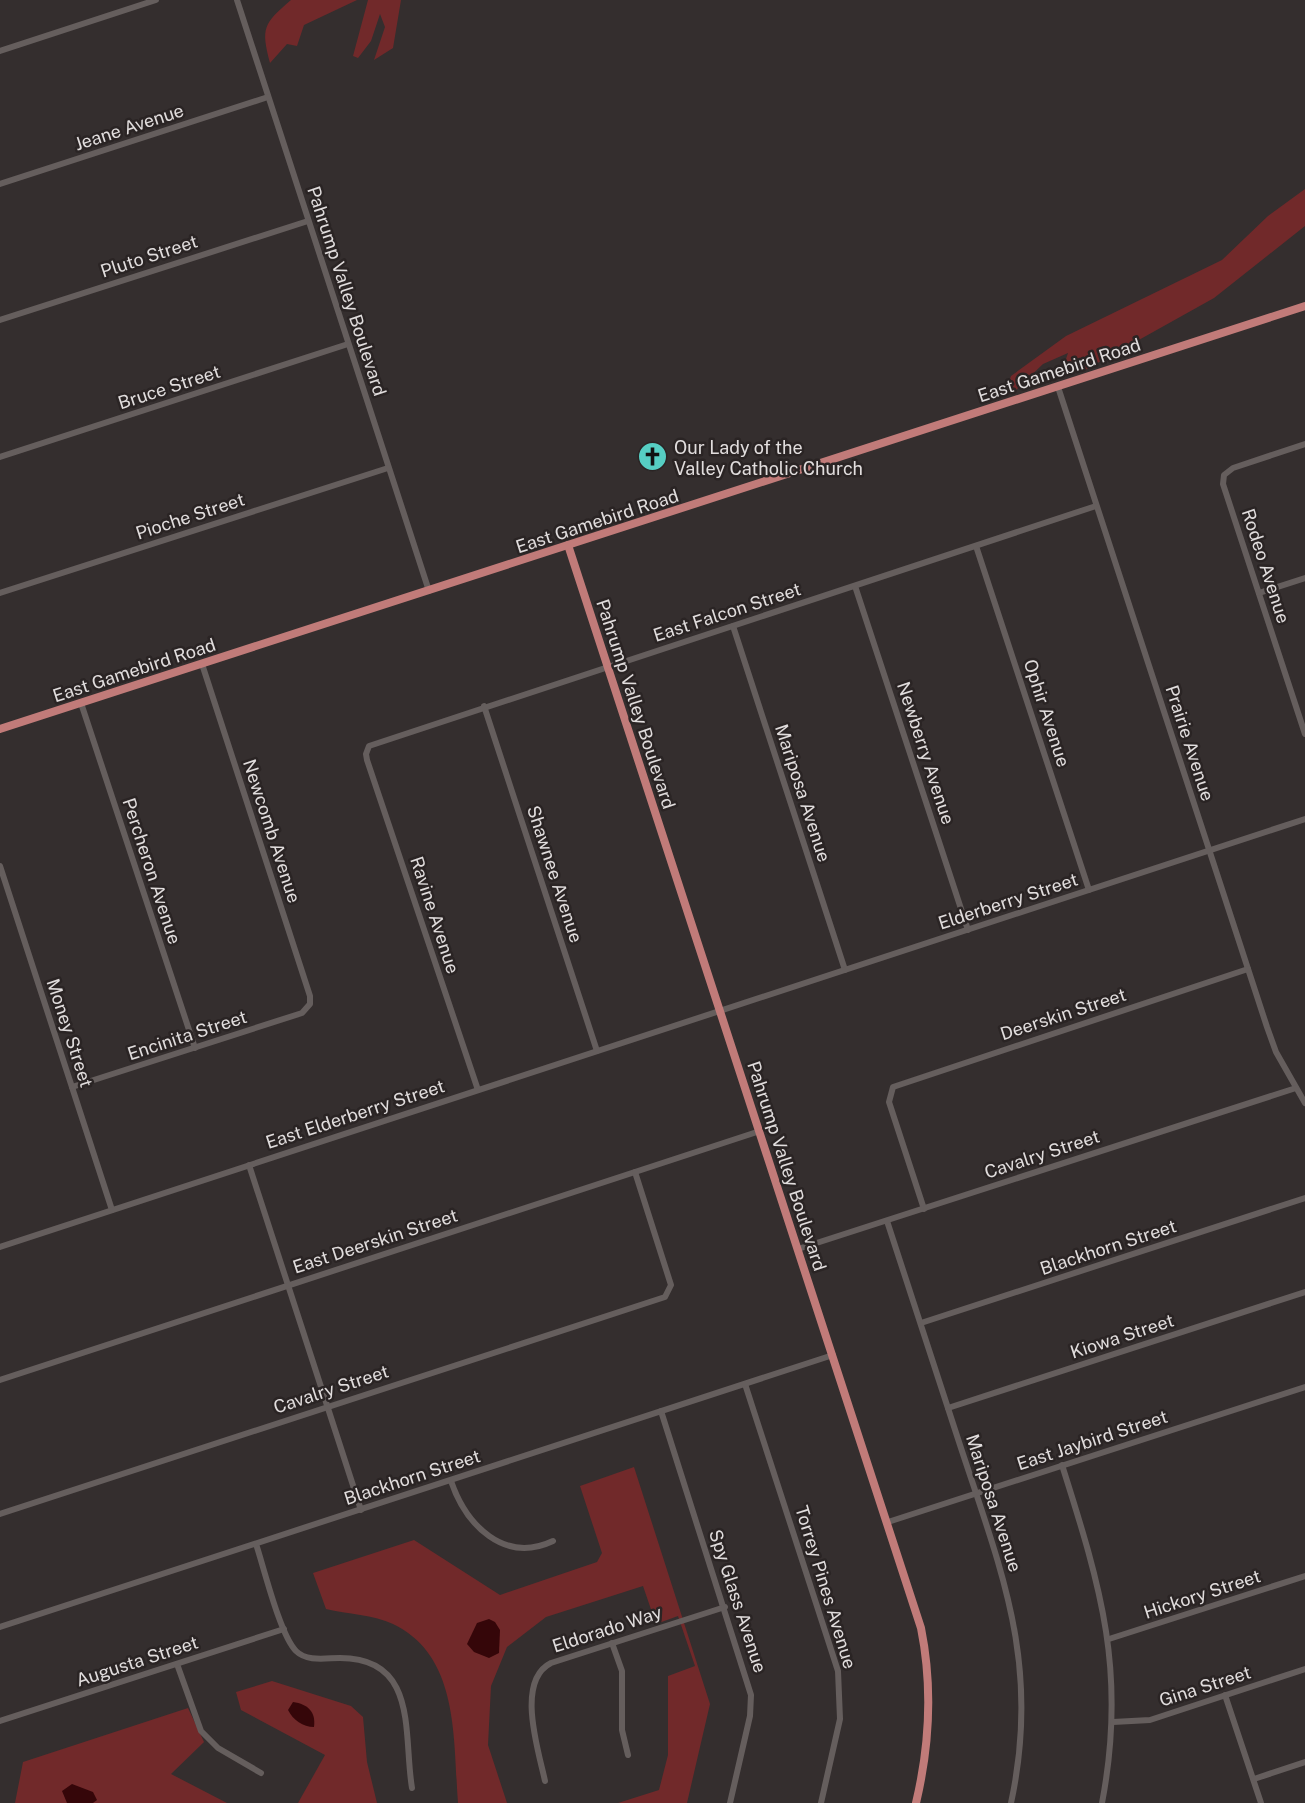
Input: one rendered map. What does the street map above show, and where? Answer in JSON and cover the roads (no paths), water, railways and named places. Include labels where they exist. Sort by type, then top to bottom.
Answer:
[{"type":"main road","name":"East Gamebird Road","points":[[0,729],[1305,306]]},
{"type":"main road","name":"Pahrump Valley Boulevard","points":[[568,546],[921,1628],[929,1674],[929,1730],[916,1803]]},
{"type":"street","points":[[0,51],[156,0]]},
{"type":"street","name":"Pahrump Valley Boulevard","points":[[237,0],[429,591]]},
{"type":"street","name":"Jeane Avenue","points":[[0,184],[268,97]]},
{"type":"street","name":"Pluto Street","points":[[0,320],[308,221]]},
{"type":"street","name":"Bruce Street","points":[[0,458],[348,344]]},
{"type":"street","name":"Prairie Avenue","points":[[1058,387],[1272,1041],[1305,1103]]},
{"type":"street","name":"Rodeo Avenue","points":[[1305,444],[1233,468],[1224,475],[1225,491],[1305,734]]},
{"type":"street","name":"Pioche Street","points":[[0,593],[388,468]]},
{"type":"street","name":"East Falcon Street","points":[[368,748],[374,743],[484,706],[1096,506]]},
{"type":"street","name":"Ophir Avenue","points":[[976,546],[1089,890]]},
{"type":"street","points":[[1259,593],[1305,578]]},
{"type":"street","name":"Newberry Avenue","points":[[855,586],[968,930]]},
{"type":"street","name":"Mariposa Avenue","points":[[733,626],[845,970]]},
{"type":"street","name":"Newcomb Avenue","points":[[202,664],[310,996],[308,1007]]},
{"type":"street","name":"Percheron Avenue","points":[[81,703],[195,1048]]},
{"type":"street","name":"Shawnee Avenue","points":[[484,706],[597,1051]]},
{"type":"street","name":"Ravine Avenue","points":[[368,748],[367,760],[478,1090]]},
{"type":"street","name":"Elderberry Street","points":[[720,1010],[1305,819]]},
{"type":"street","name":"Money Street","points":[[0,866],[112,1210]]},
{"type":"street","name":"Deerskin Street","points":[[924,1209],[890,1108],[890,1090],[898,1083],[1248,969]]},
{"type":"street","name":"Encinita Street","points":[[72,1087],[302,1013],[308,1007]]},
{"type":"street","name":"East Elderberry Street","points":[[0,1247],[720,1010]]},
{"type":"street","name":"Cavalry Street","points":[[798,1249],[1296,1088]]},
{"type":"street","name":"East Deerskin Street","points":[[0,1380],[760,1131]]},
{"type":"street","points":[[249,1165],[361,1510]]},
{"type":"street","name":"Cavalry Street","points":[[0,1514],[665,1297],[670,1291],[667,1269],[635,1172]]},
{"type":"street","name":"Blackhorn Street","points":[[921,1323],[1305,1198]]},
{"type":"street","name":"Mariposa Avenue","points":[[886,1221],[1008,1596],[1019,1650],[1022,1724],[1011,1803]]},
{"type":"street","name":"Kiowa Street","points":[[948,1408],[1305,1292]]},
{"type":"street","name":"Blackhorn Street","points":[[0,1628],[833,1355]]},
{"type":"street","name":"Torrey Pines Avenue","points":[[745,1384],[838,1671],[840,1719],[821,1803]]},
{"type":"street","name":"East Jaybird Street","points":[[888,1522],[1305,1386]]},
{"type":"street","name":"Spy Glass Avenue","points":[[661,1411],[751,1695],[750,1716],[730,1803]]},
{"type":"street","points":[[1062,1465],[1097,1577],[1109,1639],[1113,1722],[1110,1763],[1102,1803]]},
{"type":"street","points":[[451,1480],[463,1509],[499,1541],[525,1550],[553,1541]]},
{"type":"street","points":[[256,1544],[284,1629],[292,1646],[303,1656],[365,1662],[383,1672],[392,1681],[403,1700],[406,1713],[412,1788]]},
{"type":"street","name":"Hickory Street","points":[[1109,1639],[1305,1576]]},
{"type":"street","name":"Eldorado Way","points":[[546,1781],[533,1730],[536,1679],[547,1665],[725,1607]]},
{"type":"street","name":"Augusta Street","points":[[0,1721],[284,1629]]},
{"type":"street","points":[[612,1643],[622,1671],[622,1730],[628,1755]]},
{"type":"street","points":[[177,1664],[192,1712],[201,1731],[218,1748],[261,1773]]},
{"type":"street","name":"Gina Street","points":[[1113,1722],[1150,1720],[1305,1669]]},
{"type":"street","points":[[1225,1695],[1261,1803]]},
{"type":"street","points":[[1254,1779],[1305,1762]]},
{"type":"place","name":"Our Lady of the Valley Catholic Church","points":[[653,457]]}]
